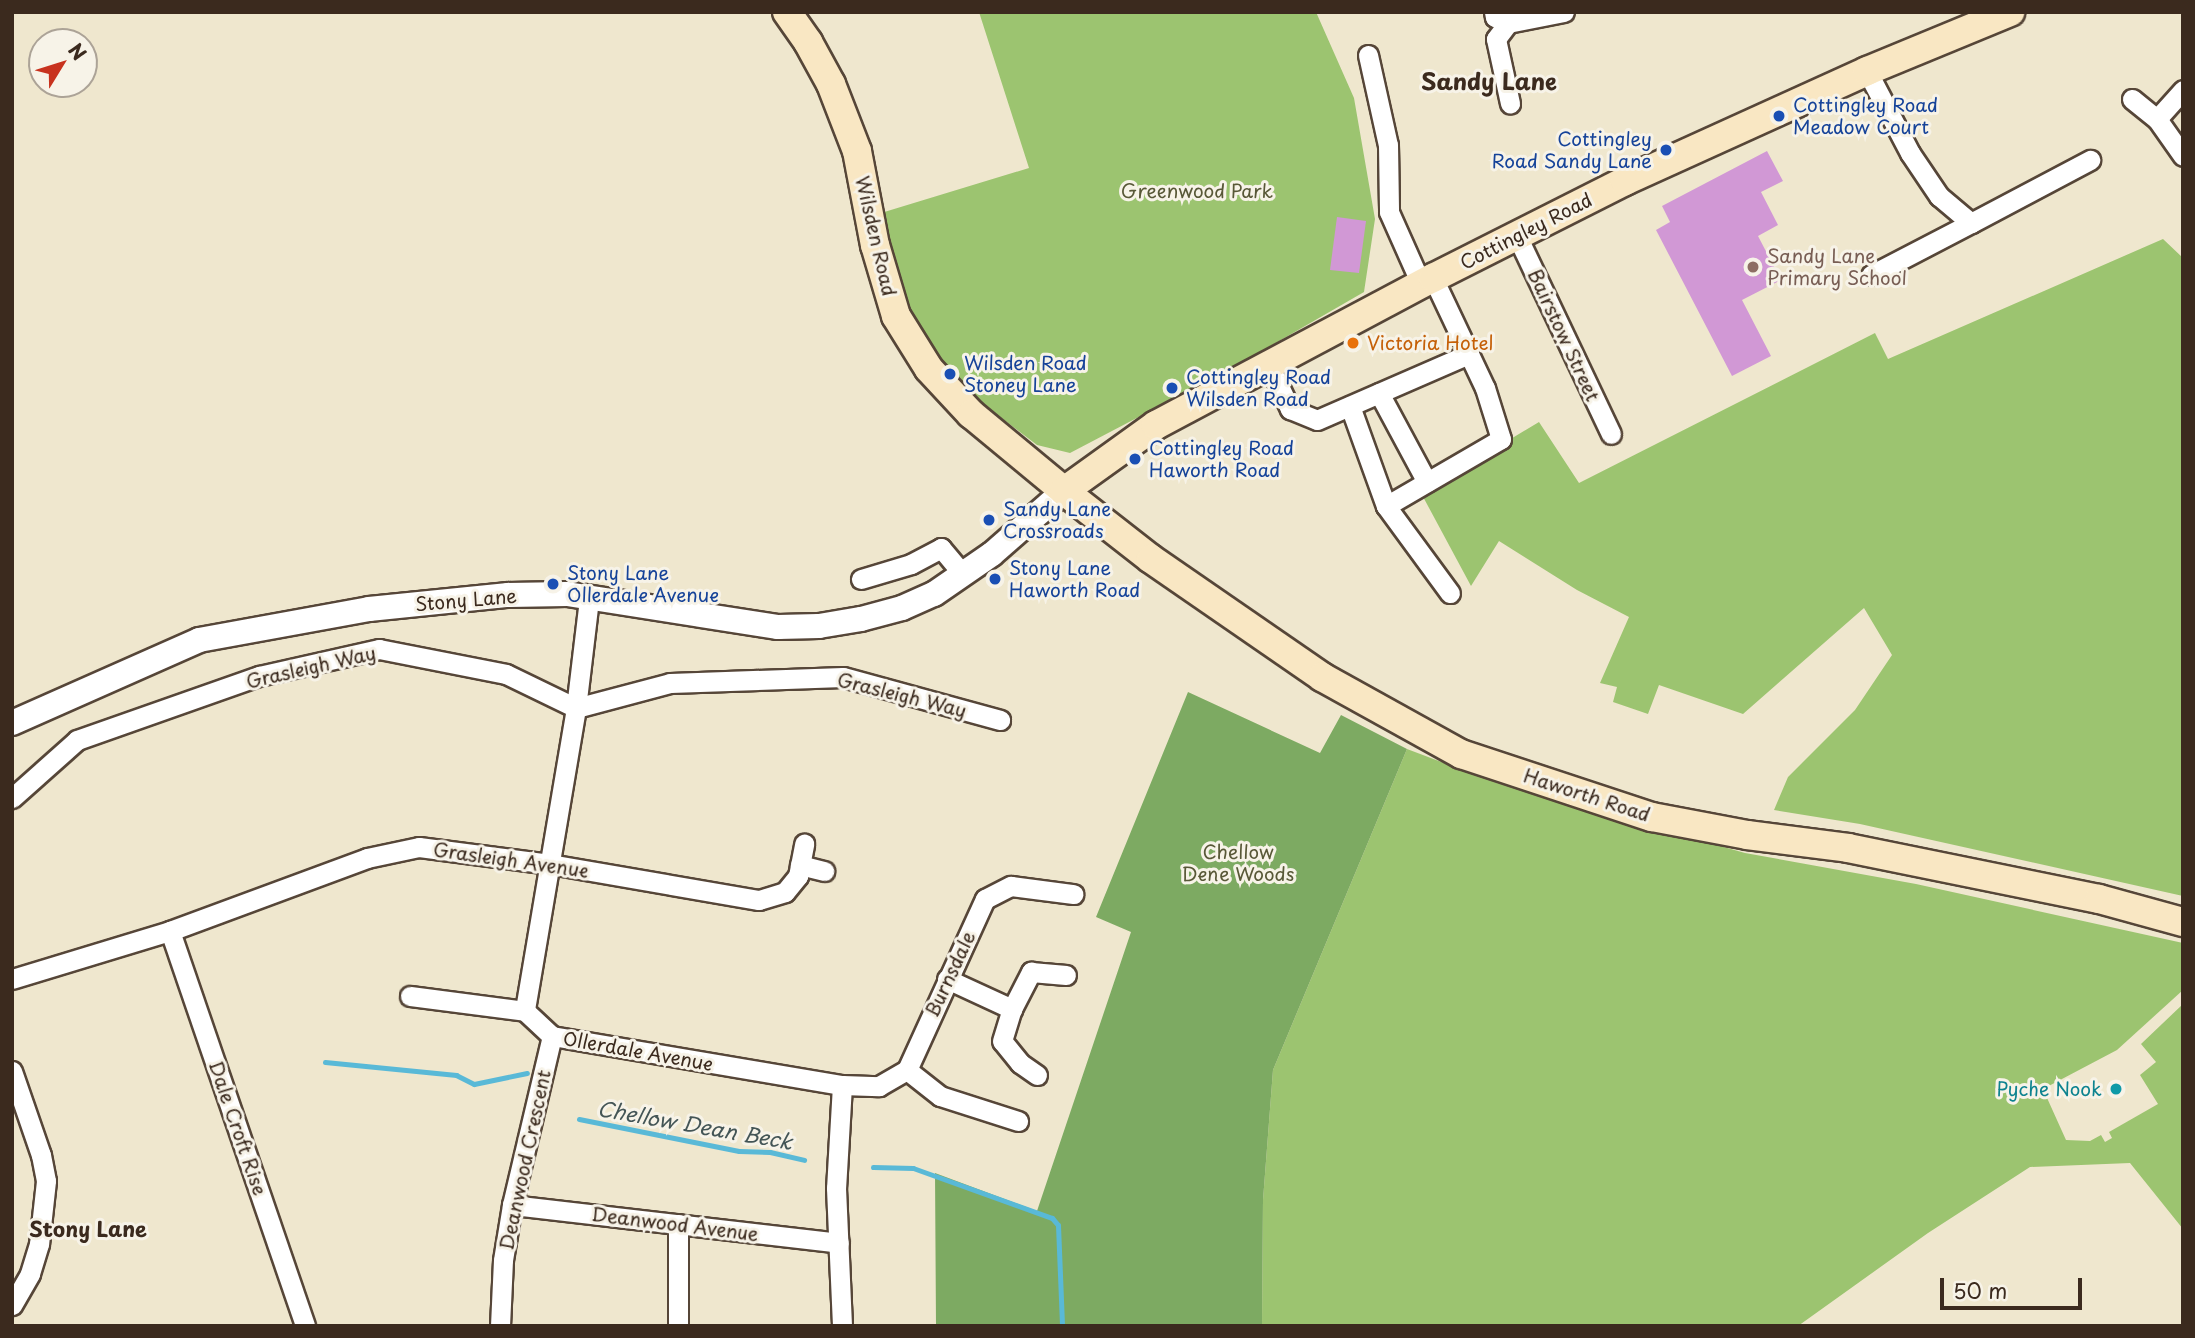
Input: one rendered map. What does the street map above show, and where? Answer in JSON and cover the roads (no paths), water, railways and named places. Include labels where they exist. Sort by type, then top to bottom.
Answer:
[{"type":"main road","name":"Wilsden Road","points":[[787,12],[808,42],[831,84],[857,151],[875,245],[896,316],[929,369],[947,390],[1064,491]]},
{"type":"main road","name":"Cottingley Road","points":[[1064,491],[1157,425],[1427,281],[1625,181],[1867,71],[2002,14]]},
{"type":"main road","name":"Haworth Road","points":[[1064,491],[1151,559],[1322,677],[1461,754],[1652,817],[1747,835],[1848,848],[2099,899],[2183,922]]},
{"type":"street","points":[[1510,103],[1496,39],[1501,17],[1564,12]]},
{"type":"street","points":[[1368,55],[1388,145],[1389,212],[1469,354],[1485,388],[1501,439],[1386,506]]},
{"type":"street","points":[[1867,71],[1917,164],[1939,196],[1971,223]]},
{"type":"street","points":[[2157,119],[2183,90]]},
{"type":"street","points":[[2133,99],[2157,119],[2183,156]]},
{"type":"street","points":[[1871,275],[2090,160]]},
{"type":"street","name":"Bairstow Street","points":[[1517,236],[1611,434]]},
{"type":"street","points":[[1269,365],[1290,409],[1317,421],[1469,354]]},
{"type":"street","points":[[1379,393],[1427,482]]},
{"type":"street","points":[[1350,406],[1386,506],[1450,593]]},
{"type":"street","name":"Stony Lane","points":[[12,723],[199,640],[369,609],[508,595],[567,594],[765,626],[819,626],[902,608],[934,594],[963,574],[1064,491]]},
{"type":"street","points":[[861,579],[911,564],[941,548],[963,574]]},
{"type":"street","points":[[410,996],[525,1011],[528,979],[576,708],[589,599]]},
{"type":"street","name":"Grasleigh Way","points":[[12,798],[77,740],[259,676],[379,649],[506,674],[576,708],[670,683],[843,677],[1000,720]]},
{"type":"street","name":"Grasleigh Avenue","points":[[12,979],[170,931],[367,858],[419,847],[550,864],[760,900],[785,892],[798,876],[804,844]]},
{"type":"street","points":[[800,865],[824,871]]},
{"type":"street","name":"Burnsdale","points":[[907,1070],[985,899],[1011,886],[1073,894]]},
{"type":"street","name":"Dale Croft Rise","points":[[170,931],[305,1326]]},
{"type":"street","points":[[1037,1075],[1020,1063],[1002,1041],[1012,1009],[1031,972],[1066,975]]},
{"type":"street","points":[[947,979],[1012,1009]]},
{"type":"street","name":"Ollerdale Avenue","points":[[525,1011],[534,1023],[552,1036],[842,1085]]},
{"type":"street","name":"Deanwood Crescent","points":[[500,1326],[503,1260],[512,1205],[552,1036]]},
{"type":"street","points":[[842,1326],[836,1188],[842,1085],[879,1086],[907,1070],[940,1096],[1018,1121]]},
{"type":"street","points":[[12,1071],[41,1155],[46,1181],[39,1244],[30,1274],[12,1305]]},
{"type":"street","name":"Deanwood Avenue","points":[[512,1205],[839,1243]]},
{"type":"street","points":[[678,1224],[678,1326]]},
{"type":"waterway","name":"Chellow Dean Beck","points":[[325,1062],[456,1075],[474,1084],[527,1073]]},
{"type":"waterway","name":"Chellow Dean Beck","points":[[579,1119],[739,1151],[770,1152],[804,1160]]},
{"type":"waterway","name":"Chellow Dean Beck","points":[[873,1167],[913,1168],[1052,1218],[1058,1225],[1062,1326]]},
{"type":"place","name":"Cottingley Road Meadow Court","points":[[1779,116]]},
{"type":"place","name":"Cottingley Road Sandy Lane","points":[[1666,150]]},
{"type":"place","name":"Sandy Lane Primary School","points":[[1753,267]]},
{"type":"place","name":"Victoria Hotel","points":[[1353,343]]},
{"type":"place","name":"Wilsden Road Stoney Lane","points":[[950,374]]},
{"type":"place","name":"Cottingley Road Wilsden Road","points":[[1172,388]]},
{"type":"place","name":"Cottingley Road Haworth Road","points":[[1135,459]]},
{"type":"place","name":"Sandy Lane Crossroads","points":[[989,520]]},
{"type":"place","name":"Stony Lane Haworth Road","points":[[995,579]]},
{"type":"place","name":"Stony Lane Ollerdale Avenue","points":[[553,584]]},
{"type":"place","name":"Pyche Nook","points":[[2116,1089]]},
{"type":"district","name":"Sandy Lane","points":[[1489,81]]},
{"type":"district","name":"Stony Lane","points":[[88,1228]]},
{"type":"park label","name":"Greenwood Park","points":[[1197,191]]},
{"type":"park label","name":"Chellow Dene Woods","points":[[1238,863]]}]
